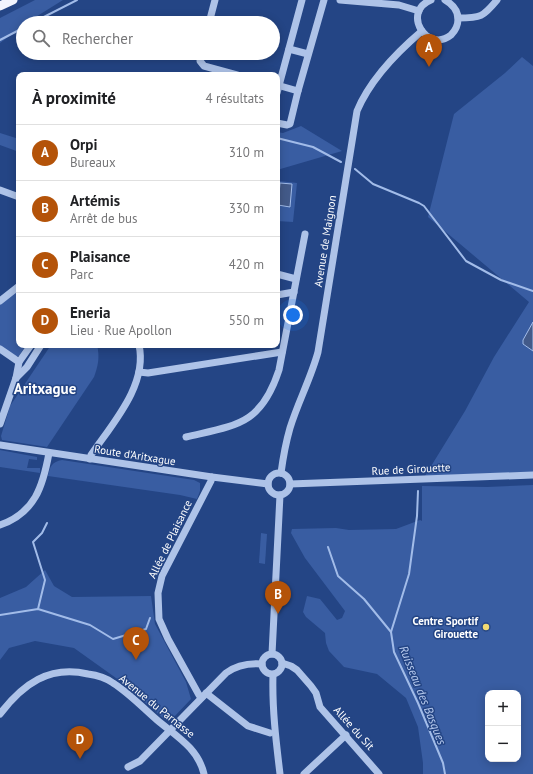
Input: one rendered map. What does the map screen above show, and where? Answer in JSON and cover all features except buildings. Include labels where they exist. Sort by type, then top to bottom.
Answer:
[{"type":"main road","points":[[0,6],[13,0]]},
{"type":"street","points":[[211,16],[216,0]]},
{"type":"street","points":[[280,81],[302,0]]},
{"type":"street","points":[[280,124],[287,126],[290,124],[324,0]]},
{"type":"street","points":[[340,0],[399,5],[419,10]]},
{"type":"street","points":[[432,0],[423,5],[419,10],[418,21],[422,31],[431,38],[436,39],[450,36],[457,25],[458,18],[456,9],[448,1]]},
{"type":"street","points":[[458,18],[473,18],[482,16],[498,0]]},
{"type":"street","name":"Avenue de Maignon","points":[[281,473],[290,428],[297,407],[308,385],[318,352],[357,111],[366,92],[399,51],[422,31]]},
{"type":"street","points":[[289,49],[308,54]]},
{"type":"street","points":[[200,60],[204,66],[226,72]]},
{"type":"street","points":[[280,88],[298,91]]},
{"type":"street","points":[[0,190],[16,196]]},
{"type":"street","points":[[186,437],[232,427],[244,422],[254,414],[272,390],[279,370],[304,234]]},
{"type":"street","points":[[280,275],[296,279]]},
{"type":"street","points":[[0,302],[16,289]]},
{"type":"street","points":[[280,294],[294,292]]},
{"type":"street","points":[[0,424],[16,378],[19,362],[29,348]]},
{"type":"street","points":[[16,378],[40,348]]},
{"type":"street","points":[[90,459],[135,388],[139,372],[140,348]]},
{"type":"street","points":[[0,349],[19,362]]},
{"type":"street","points":[[139,372],[148,373],[282,352]]},
{"type":"street","name":"Route d'Aritxague","points":[[0,445],[268,484]]},
{"type":"street","points":[[0,525],[23,513],[32,503],[42,485],[49,453]]},
{"type":"street","points":[[277,473],[281,473],[288,478],[290,484],[286,493],[280,495],[272,493],[269,490],[268,484],[270,477],[277,473]]},
{"type":"street","name":"Rue de Girouette","points":[[290,484],[533,475]]},
{"type":"street","name":"Allée de Plaisance","points":[[212,477],[162,576],[158,593],[159,619],[175,652],[199,695],[204,695],[248,726],[270,734]]},
{"type":"street","points":[[272,654],[280,495]]},
{"type":"street","points":[[272,654],[279,657],[282,663],[282,668],[279,672],[273,675],[265,672],[262,664],[265,657],[272,654]]},
{"type":"street","name":"Allée du Sit","points":[[282,663],[287,664],[296,670],[311,686],[316,693],[320,707],[379,774]]},
{"type":"street","points":[[128,767],[140,761],[231,669],[242,664],[262,664]]},
{"type":"street","name":"Avenue du Parnasse","points":[[0,714],[18,693],[38,678],[57,672],[81,672],[104,678],[114,683],[191,748],[202,765],[204,774]]},
{"type":"street","points":[[273,675],[275,733],[280,774]]},
{"type":"street","points":[[304,774],[346,735]]},
{"type":"shaded area","points":[[35,0],[63,0],[37,16],[16,16],[16,31],[0,43],[0,18]]},
{"type":"shaded area","points":[[522,57],[533,66],[533,472],[425,476],[465,411],[494,357],[529,302],[428,217],[454,114],[505,73]]},
{"type":"shaded area","points":[[301,126],[342,151],[280,169],[280,132],[283,133]]},
{"type":"shaded area","points":[[0,133],[16,138],[16,151],[0,145]]},
{"type":"shaded area","points":[[280,181],[297,183],[293,222],[280,221]]},
{"type":"shaded area","points":[[280,183],[292,184],[290,207],[280,205]]},
{"type":"shaded area","points":[[16,292],[16,348],[24,348],[19,356],[16,356],[0,346],[0,305]]},
{"type":"shaded area","points":[[533,322],[533,351],[523,344],[523,340]]},
{"type":"shaded area","points":[[49,348],[97,348],[98,361],[94,377],[47,447],[2,440],[1,436],[10,406]]},
{"type":"shaded area","points":[[0,450],[37,457],[37,460],[29,459],[27,468],[40,468],[40,473],[0,467]]},
{"type":"shaded area","points":[[62,460],[194,480],[200,483],[200,491],[197,499],[180,495],[48,476],[52,465]]},
{"type":"shaded area","points":[[533,485],[533,774],[423,774],[418,727],[406,698],[377,674],[344,667],[329,651],[325,633],[306,617],[303,612],[307,596],[320,599],[337,620],[342,618],[345,611],[305,558],[291,533],[292,529],[396,529],[420,520],[422,521],[422,486],[487,487]]},
{"type":"shaded area","points":[[261,533],[267,534],[265,564],[259,563]]},
{"type":"shaded area","points":[[45,570],[54,586],[72,597],[151,596],[155,624],[186,682],[191,699],[173,718],[164,719],[123,683],[74,648],[35,641],[9,648],[0,660],[0,598],[26,587]]},
{"type":"waterway","points":[[46,16],[77,0]]},
{"type":"waterway","points":[[0,40],[16,32]]},
{"type":"waterway","points":[[280,139],[313,147],[341,162]]},
{"type":"waterway","points":[[355,169],[373,184],[424,206],[466,261],[501,280],[533,291]]},
{"type":"waterway","points":[[391,632],[409,574],[417,516],[418,491]]},
{"type":"waterway","points":[[38,609],[45,580],[33,542],[42,533],[47,523]]},
{"type":"waterway","name":"Ruisseau des Basques","points":[[328,547],[338,576],[364,599],[391,632],[394,652],[418,703],[443,763],[445,774]]},
{"type":"waterway","points":[[0,615],[38,609],[90,625],[113,639],[146,629],[150,618]]},
{"type":"place","name":"Orpi","points":[[429,67]]},
{"type":"place","name":"Artémis","points":[[278,614]]},
{"type":"place","name":"Centre Sportif Girouette","points":[[486,627]]},
{"type":"place","name":"Plaisance","points":[[136,660]]},
{"type":"place","name":"Eneria","points":[[80,759]]},
{"type":"district","name":"Aritxague","points":[[45,388]]}]
